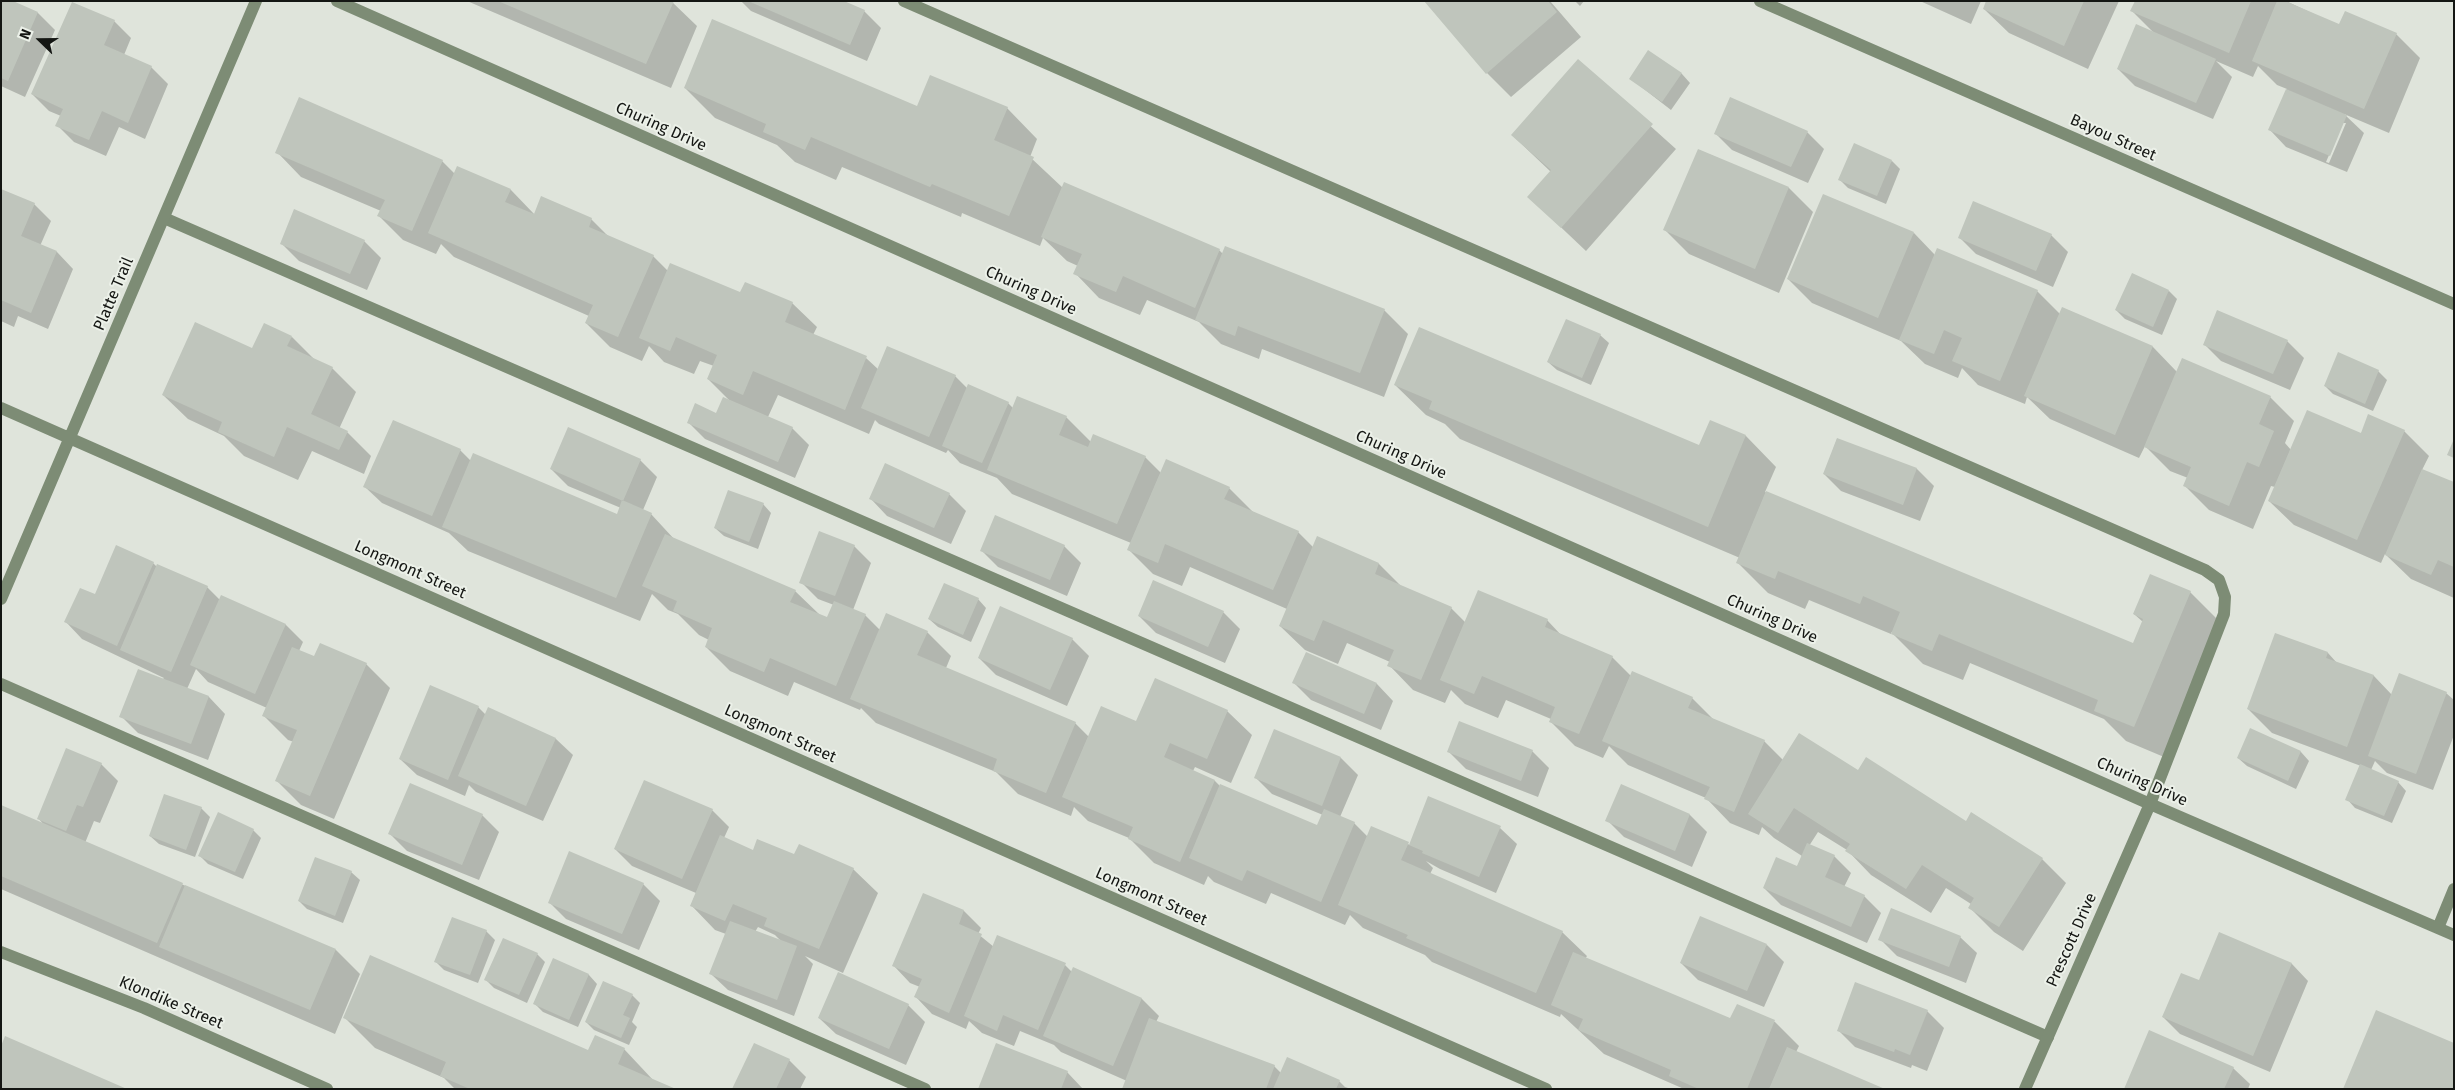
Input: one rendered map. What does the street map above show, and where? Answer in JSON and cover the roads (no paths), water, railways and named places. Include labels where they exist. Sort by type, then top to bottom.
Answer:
[{"type":"street","name":"Platte Trail","points":[[1,599],[256,1]]},
{"type":"street","name":"Churing Drive","points":[[337,1],[2150,804],[2454,935]]},
{"type":"street","name":"Prescott Drive","points":[[904,1],[2205,570],[2219,580],[2225,597],[2224,614],[2150,804],[2025,1089]]},
{"type":"street","name":"Bayou Street","points":[[1760,1],[2454,304]]},
{"type":"street","points":[[164,218],[2048,1037]]},
{"type":"street","name":"Longmont Street","points":[[1,408],[1546,1089]]},
{"type":"street","points":[[1,684],[925,1089]]},
{"type":"street","points":[[2438,928],[2454,889]]},
{"type":"street","name":"Klondike Street","points":[[1,952],[144,1008],[327,1089]]}]
